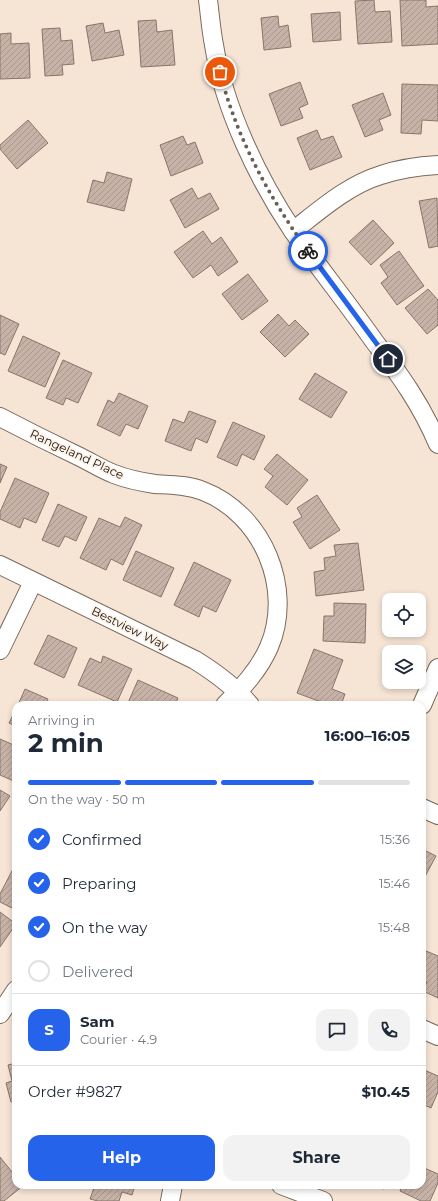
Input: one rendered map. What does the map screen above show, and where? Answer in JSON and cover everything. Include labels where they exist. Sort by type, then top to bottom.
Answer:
[{"type":"street","points":[[208,0],[214,46],[223,84],[250,156],[270,194],[293,231],[406,384],[430,426],[438,444]]},
{"type":"street","points":[[293,231],[330,202],[358,185],[380,175],[404,168],[438,165]]},
{"type":"street","name":"Rangeland Place","points":[[0,417],[114,474],[136,481],[182,485],[203,491],[223,502],[243,518],[257,536],[269,556],[276,579],[278,603],[275,624],[269,646],[260,664],[229,701]]},
{"type":"street","name":"Bestview Way","points":[[0,566],[195,660],[217,673],[238,691],[247,701]]},
{"type":"street","points":[[0,650],[33,582]]},
{"type":"street","points":[[424,701],[438,668]]},
{"type":"street","points":[[426,810],[438,815]]},
{"type":"street","points":[[0,1014],[12,996]]},
{"type":"street","points":[[426,1031],[438,1036]]},
{"type":"street","points":[[170,1201],[172,1189]]},
{"type":"street","points":[[292,1189],[323,1201]]},
{"type":"building","points":[[374,0],[375,12],[390,11],[392,42],[358,44],[355,1]]},
{"type":"building","points":[[400,0],[426,0],[426,7],[438,6],[438,44],[402,46]]},
{"type":"building","points":[[340,12],[341,40],[313,42],[311,14]]},
{"type":"building","points":[[278,16],[279,27],[288,25],[291,47],[264,50],[261,18]]},
{"type":"building","points":[[156,20],[157,32],[172,30],[175,65],[141,67],[138,21]]},
{"type":"building","points":[[103,23],[105,33],[119,30],[124,55],[92,61],[86,26]]},
{"type":"building","points":[[60,28],[61,41],[72,40],[74,64],[62,65],[63,75],[45,76],[42,29]]},
{"type":"building","points":[[11,33],[11,44],[29,43],[30,78],[0,79],[0,34]]},
{"type":"building","points":[[300,82],[308,104],[299,108],[303,118],[281,126],[269,94]]},
{"type":"building","points":[[402,84],[438,85],[438,121],[422,120],[421,134],[401,133]]},
{"type":"building","points":[[383,93],[391,115],[379,120],[383,130],[365,137],[352,105]]},
{"type":"building","points":[[28,120],[48,143],[17,169],[0,149],[0,145]]},
{"type":"building","points":[[317,130],[321,140],[333,136],[342,157],[310,170],[297,138]]},
{"type":"building","points":[[183,136],[187,145],[195,142],[203,163],[171,176],[160,145]]},
{"type":"building","points":[[107,172],[132,179],[124,211],[87,202],[93,180],[104,183]]},
{"type":"building","points":[[192,188],[198,199],[210,193],[219,209],[185,228],[170,200]]},
{"type":"building","points":[[437,198],[438,246],[429,248],[419,201]]},
{"type":"building","points":[[373,220],[394,243],[371,265],[349,242]]},
{"type":"building","points":[[203,231],[212,244],[221,237],[238,262],[218,276],[211,265],[193,278],[174,252]]},
{"type":"building","points":[[399,251],[424,286],[397,305],[381,283],[388,277],[380,265]]},
{"type":"building","points":[[248,274],[268,301],[242,320],[222,294]]},
{"type":"building","points":[[428,289],[438,300],[438,325],[427,334],[405,308]]},
{"type":"building","points":[[278,314],[289,326],[295,320],[309,334],[285,357],[260,332]]},
{"type":"building","points":[[0,315],[19,324],[5,355],[0,353]]},
{"type":"building","points":[[23,336],[60,353],[45,387],[8,371]]},
{"type":"building","points":[[63,360],[92,373],[78,403],[66,398],[63,405],[46,398]]},
{"type":"building","points":[[315,373],[347,392],[331,418],[299,399]]},
{"type":"building","points":[[119,393],[148,406],[138,429],[126,424],[120,436],[97,425],[108,400],[114,403]]},
{"type":"building","points":[[189,411],[216,421],[207,443],[196,438],[191,451],[165,441],[173,419],[184,423]]},
{"type":"building","points":[[233,422],[265,436],[254,460],[242,454],[237,466],[217,457]]},
{"type":"building","points":[[277,454],[308,480],[287,505],[265,487],[273,476],[264,469]]},
{"type":"building","points":[[0,464],[7,467],[0,483]]},
{"type":"building","points":[[15,478],[49,493],[36,523],[24,518],[20,528],[0,519],[0,512]]},
{"type":"building","points":[[317,495],[340,530],[310,549],[293,522],[302,517],[297,508]]},
{"type":"building","points":[[58,504],[87,517],[76,541],[65,536],[59,547],[42,540]]},
{"type":"building","points":[[125,517],[142,525],[123,565],[111,559],[106,570],[80,558],[99,518],[120,527]]},
{"type":"building","points":[[358,543],[364,590],[316,596],[314,572],[325,570],[324,558],[336,556],[334,545]]},
{"type":"building","points":[[136,551],[174,568],[161,597],[123,580]]},
{"type":"building","points":[[194,562],[231,580],[216,612],[203,606],[199,617],[174,605]]},
{"type":"building","points":[[334,603],[366,604],[365,643],[323,641],[324,616],[334,616]]},
{"type":"building","points":[[48,635],[77,648],[64,678],[34,664]]},
{"type":"building","points":[[314,649],[343,660],[332,689],[345,694],[342,701],[318,701],[297,693]]},
{"type":"building","points":[[103,656],[132,669],[117,701],[78,685],[90,658],[101,663]]},
{"type":"building","points":[[138,680],[178,698],[177,701],[129,701]]},
{"type":"building","points":[[25,689],[48,699],[47,701],[20,701]]},
{"type":"building","points":[[12,717],[12,724],[9,723]]},
{"type":"building","points":[[0,739],[12,744],[12,780],[0,775]]},
{"type":"building","points":[[0,790],[10,796],[0,811]]},
{"type":"building","points":[[426,851],[436,856],[426,875]]},
{"type":"building","points":[[12,871],[12,908],[0,902],[0,894]]},
{"type":"building","points":[[0,912],[12,921],[12,930],[0,947]]},
{"type":"building","points":[[426,951],[438,956],[438,998],[426,992]]},
{"type":"building","points":[[12,1064],[12,1081],[8,1065]]},
{"type":"building","points":[[426,1071],[438,1076],[438,1092],[431,1108],[426,1106]]},
{"type":"building","points":[[12,1081],[12,1102],[11,1102],[6,1083]]},
{"type":"building","points":[[0,1157],[12,1172],[12,1189],[19,1189],[4,1201],[0,1201]]},
{"type":"building","points":[[426,1169],[438,1174],[438,1183],[430,1201],[421,1201],[400,1191],[401,1189],[426,1189]]},
{"type":"building","points":[[94,1189],[134,1189],[132,1195],[122,1192],[119,1201],[98,1201],[90,1199]]},
{"type":"way so far","points":[[220,72],[235,118],[250,156],[270,194],[293,231],[308,251]]},
{"type":"route","points":[[308,251],[388,359]]}]
